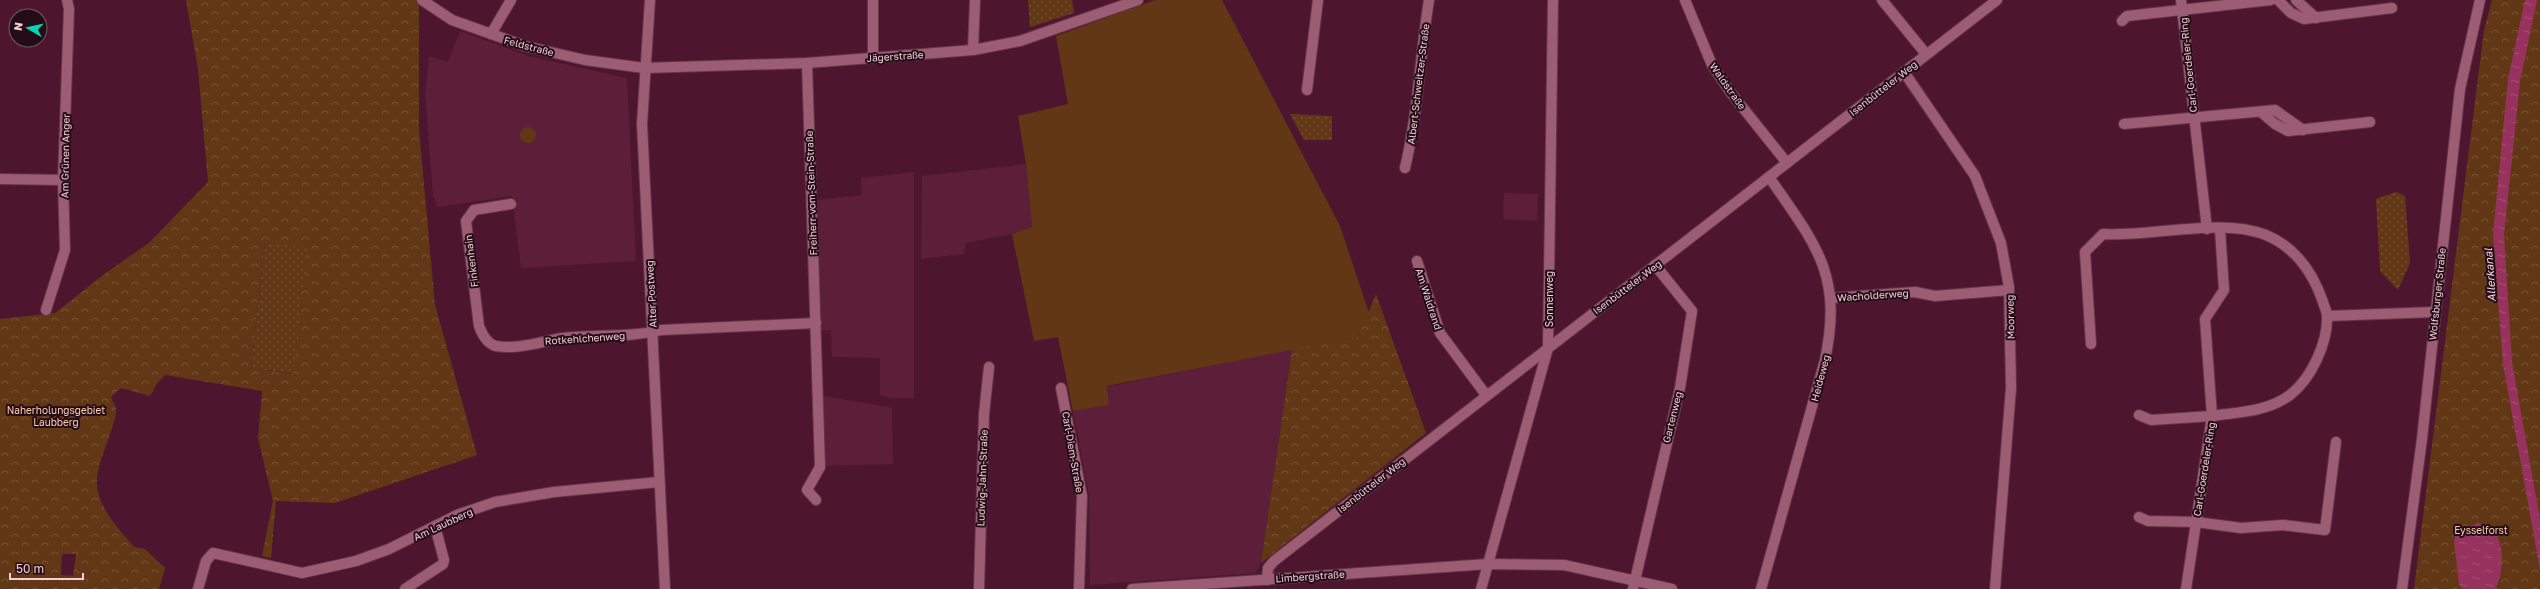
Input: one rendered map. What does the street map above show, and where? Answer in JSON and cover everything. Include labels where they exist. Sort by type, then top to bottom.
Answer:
[{"type":"street","name":"Am Grünen Anger","points":[[46,310],[65,250],[63,180],[69,9],[67,0]]},
{"type":"street","name":"Feldstraße","points":[[422,0],[452,20],[525,46],[574,57],[644,68]]},
{"type":"street","points":[[491,34],[511,0]]},
{"type":"street","name":"Alter Postweg","points":[[650,0],[644,68],[642,124],[665,589]]},
{"type":"street","points":[[873,0],[873,57]]},
{"type":"street","points":[[973,50],[975,0]]},
{"type":"street","name":"Jägerstraße","points":[[644,68],[807,63],[973,50],[1027,38],[1138,0]]},
{"type":"street","points":[[1308,90],[1318,0]]},
{"type":"street","name":"Albert-Schweitzer-Straße","points":[[1405,168],[1410,146],[1420,57],[1429,0]]},
{"type":"street","name":"Sonnenweg","points":[[1481,589],[1548,348],[1553,0]]},
{"type":"street","name":"Waldstraße","points":[[1685,0],[1712,65],[1731,93],[1787,163]]},
{"type":"street","points":[[1882,0],[1926,54]]},
{"type":"street","name":"Isenbütteler Weg","points":[[1267,580],[1268,568],[1274,561],[1997,0]]},
{"type":"street","name":"Carl-Goerdeler-Ring","points":[[2181,0],[2207,229]]},
{"type":"street","points":[[2182,11],[2271,0]]},
{"type":"street","points":[[2278,0],[2291,13],[2304,19],[2392,8]]},
{"type":"street","points":[[2296,0],[2316,18]]},
{"type":"street","name":"Wolfsburger Straße","points":[[2402,589],[2422,439],[2434,312],[2460,89],[2480,0]]},
{"type":"street","name":"Carl-Goerdeler-Ring","points":[[2122,21],[2127,16],[2182,11]]},
{"type":"street","name":"Freiherr-vom-Stein-Straße","points":[[807,63],[820,467],[808,490],[816,500]]},
{"type":"street","name":"Moorweg","points":[[1904,72],[1975,176],[2001,243],[2009,290],[2011,388],[1995,589]]},
{"type":"street","points":[[2194,118],[2275,110],[2303,130],[2370,122]]},
{"type":"street","name":"Carl-Goerdeler-Ring","points":[[2124,124],[2194,118]]},
{"type":"street","name":"Heideweg","points":[[1761,589],[1825,360],[1830,338],[1831,298],[1826,268],[1819,254],[1769,177]]},
{"type":"street","points":[[0,179],[63,180]]},
{"type":"street","name":"Finkenhain","points":[[494,346],[484,338],[478,326],[466,221],[474,210],[511,204]]},
{"type":"street","points":[[2091,344],[2085,252],[2104,234],[2207,229],[2250,230],[2266,235],[2298,256],[2311,273],[2327,316],[2434,312]]},
{"type":"street","name":"Carl-Goerdeler-Ring","points":[[2186,589],[2212,416],[2205,320],[2224,290],[2220,229]]},
{"type":"street","name":"Am Waldrand","points":[[1417,261],[1440,333],[1486,395]]},
{"type":"street","name":"Gartenweg","points":[[1634,584],[1680,388],[1692,311],[1655,265]]},
{"type":"street","name":"Wacholderweg","points":[[1831,298],[1915,292],[1935,296],[2009,290]]},
{"type":"street","name":"Carl-Goerdeler-Ring","points":[[2139,415],[2151,420],[2212,416],[2267,409],[2289,396],[2306,381],[2321,348],[2327,316]]},
{"type":"street","points":[[652,332],[662,330],[816,322]]},
{"type":"street","name":"Rotkehlchenweg","points":[[494,346],[505,347],[564,338],[652,332]]},
{"type":"street","name":"Ludwig-Jahn-Straße","points":[[979,589],[984,414],[989,367]]},
{"type":"street","name":"Carl-Diem-Straße","points":[[1061,388],[1082,496],[1079,589]]},
{"type":"street","points":[[2196,522],[2241,528],[2283,525],[2326,530],[2336,442]]},
{"type":"street","name":"Am Laubberg","points":[[198,589],[206,561],[213,553],[302,573],[356,560],[389,548],[457,516],[495,502],[554,492],[659,482]]},
{"type":"street","name":"Carl-Goerdeler-Ring","points":[[2139,517],[2148,521],[2196,522]]},
{"type":"street","points":[[405,589],[443,564],[444,560],[435,526]]},
{"type":"street","name":"Limbergstraße","points":[[1132,589],[1206,586],[1267,580],[1488,564],[1564,565],[1634,584],[1672,589]]},
{"type":"shaded area","points":[[460,31],[528,56],[627,78],[636,261],[521,268],[512,196],[438,207],[433,196],[425,94],[429,56],[448,62]]},
{"type":"shaded area","points":[[1026,164],[1032,227],[1012,234],[966,243],[964,254],[921,259],[922,176]]},
{"type":"shaded area","points":[[914,172],[914,398],[891,398],[880,395],[880,358],[832,357],[831,330],[820,331],[816,200],[862,195],[861,178]]},
{"type":"shaded area","points":[[1504,193],[1538,194],[1537,221],[1503,219]]},
{"type":"shaded area","points":[[1292,349],[1261,563],[1256,573],[1090,585],[1089,495],[1073,411],[1109,405],[1107,387]]},
{"type":"shaded area","points":[[820,395],[892,408],[893,464],[822,466]]},
{"type":"green space","name":"Naherholungsgebiet Laubberg","points":[[186,0],[416,0],[419,2],[419,130],[435,305],[477,455],[335,503],[276,501],[271,558],[262,556],[273,501],[258,438],[262,391],[165,375],[156,385],[150,396],[121,388],[111,397],[116,408],[116,414],[98,471],[97,479],[97,489],[100,498],[115,524],[134,547],[145,549],[165,568],[159,589],[0,589],[0,319],[55,313],[107,272],[149,243],[208,182],[198,69]],"holes":[[[265,243],[292,374],[251,368]],[[62,554],[76,554],[73,576],[61,575]]]},
{"type":"green space","points":[[1028,0],[1072,0],[1074,13],[1030,27]]},
{"type":"green space","points":[[1155,0],[1222,0],[1340,226],[1369,313],[1358,337],[1107,386],[1109,405],[1073,411],[1058,337],[1034,341],[1012,234],[1032,227],[1026,164],[1018,116],[1068,104],[1056,36]]},
{"type":"green space","name":"Eysselforst","points":[[2492,0],[2540,0],[2540,589],[2414,589],[2484,30]]},
{"type":"green space","points":[[1290,114],[1332,116],[1332,140],[1304,140]]},
{"type":"green space","points":[[525,127],[531,127],[536,132],[534,141],[531,143],[525,143],[520,138],[520,132]]},
{"type":"green space","points":[[2396,192],[2405,196],[2410,263],[2398,290],[2380,271],[2376,199]]},
{"type":"green space","points":[[265,243],[307,247],[293,374],[251,368]]},
{"type":"green space","points":[[1376,294],[1426,433],[1261,563],[1292,349],[1358,337]]},
{"type":"water","points":[[2525,0],[2537,0],[2520,82],[2504,235],[2512,362],[2540,519],[2540,570],[2503,364],[2493,234],[2508,79]]},
{"type":"water","points":[[2478,523],[2489,526],[2495,532],[2499,540],[2502,566],[2495,589],[2463,589],[2459,585],[2454,541],[2456,533]]},
{"type":"water label","name":"Allerkanal","points":[[2490,275]]}]
